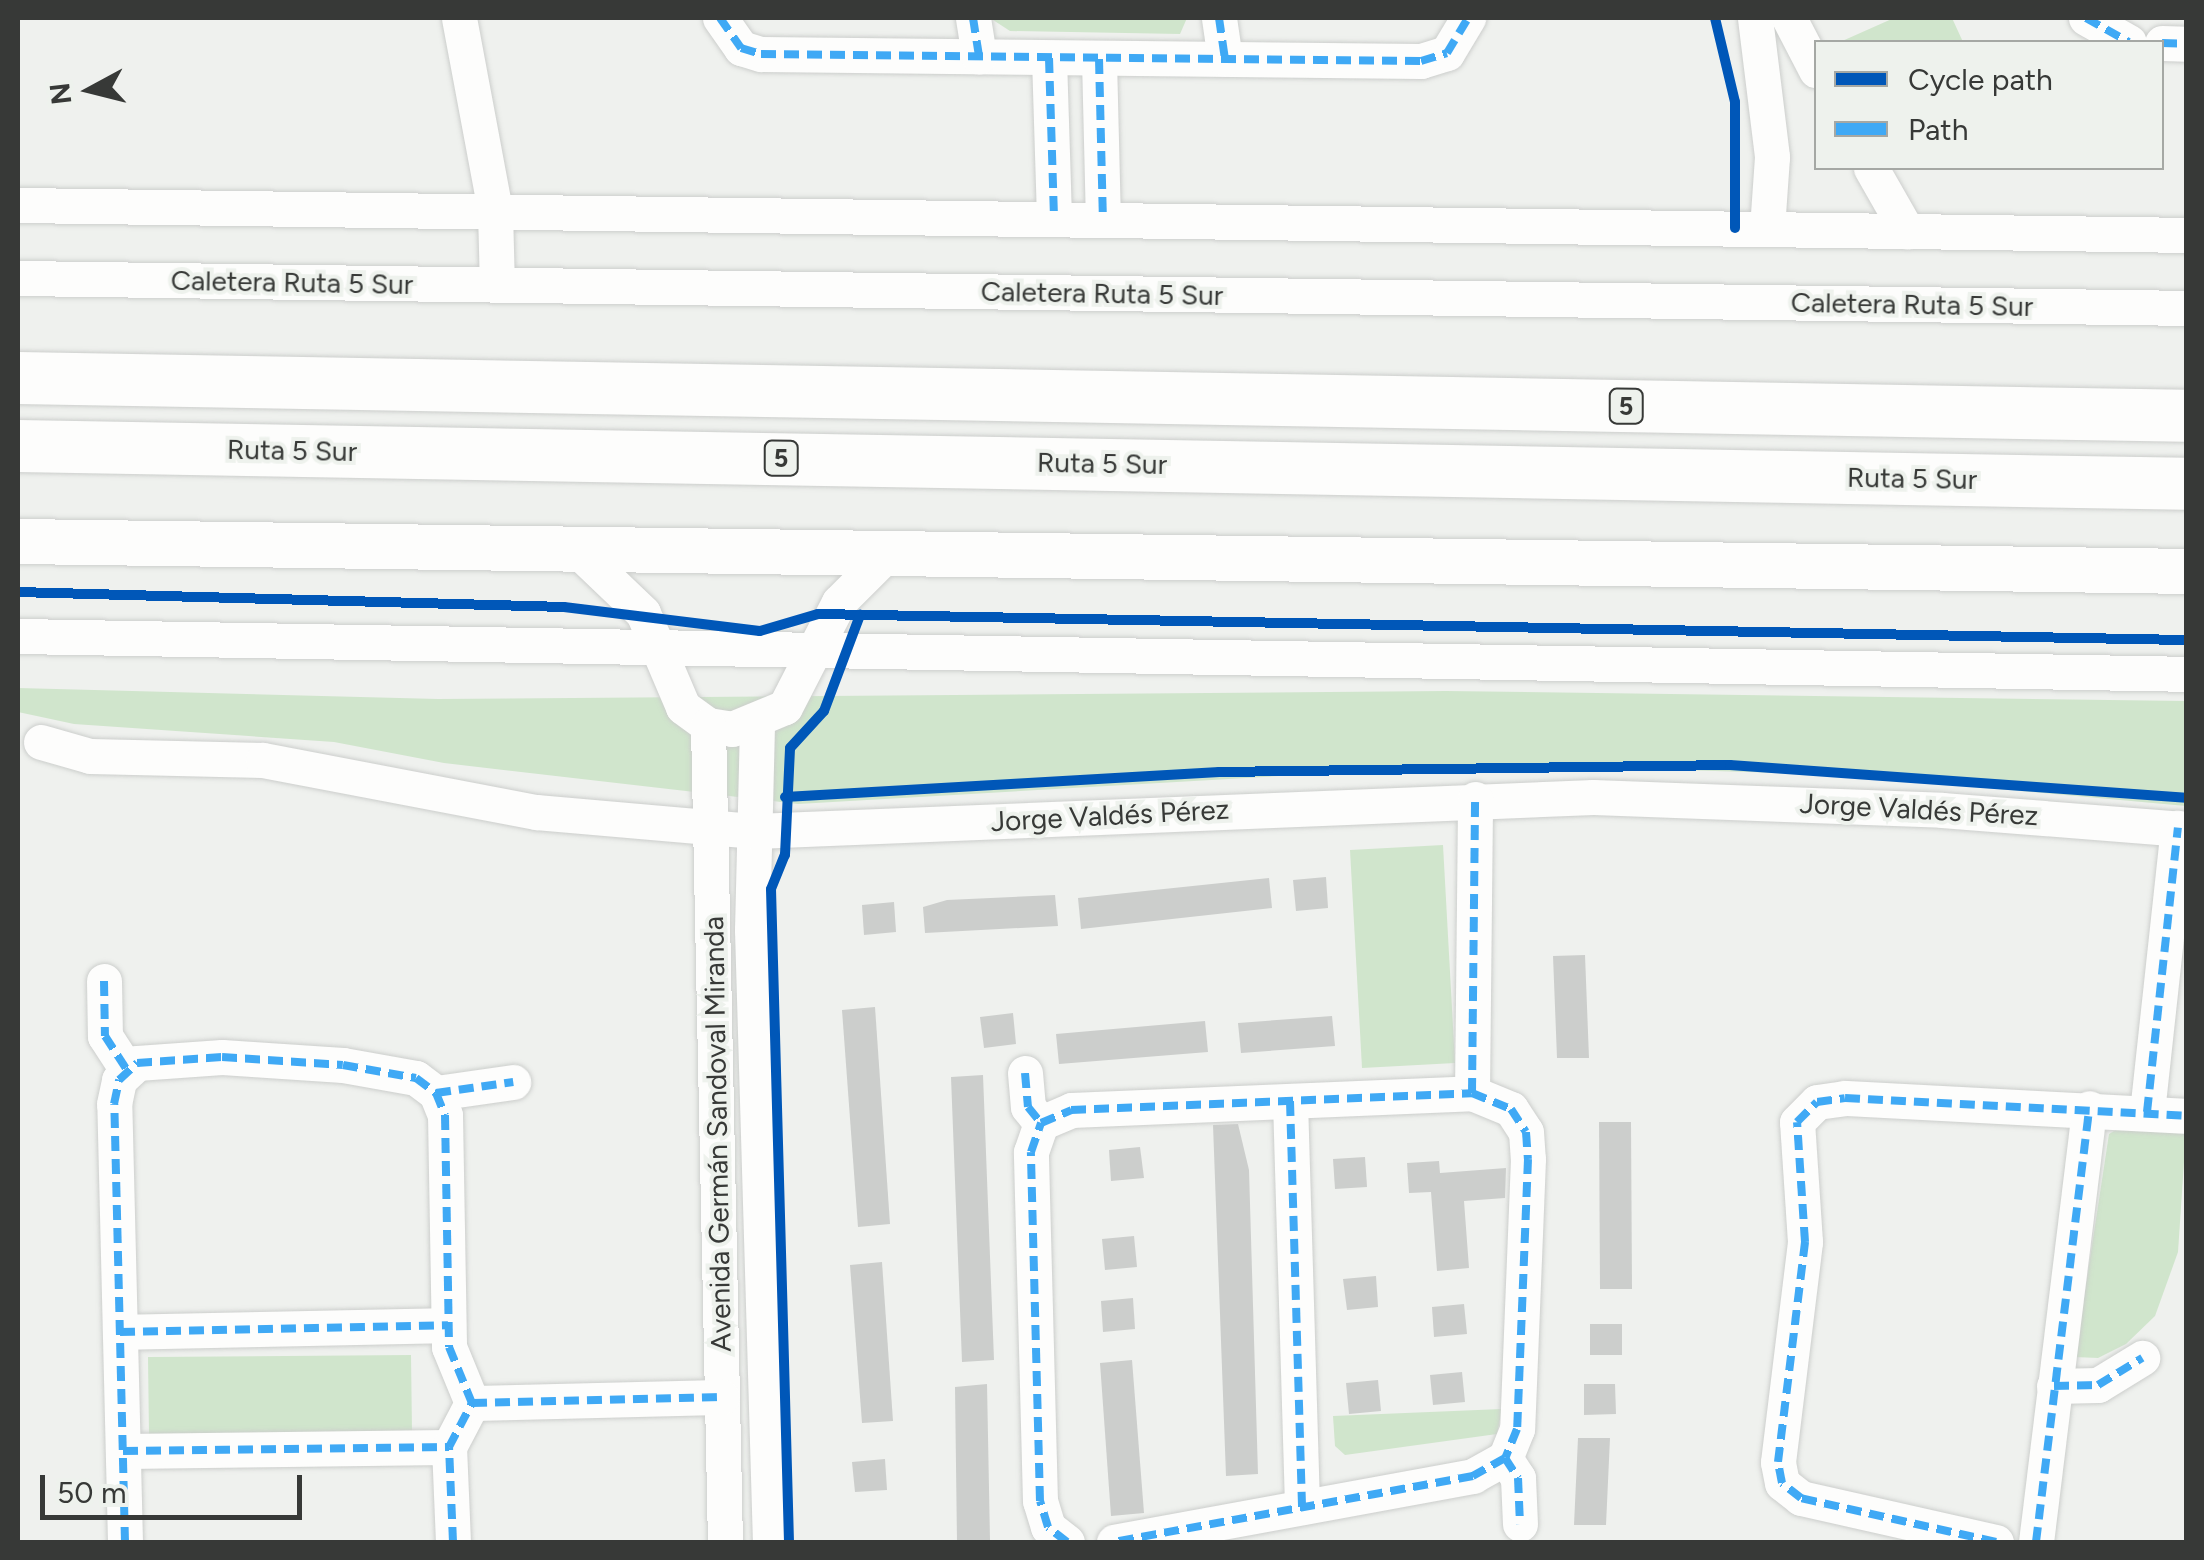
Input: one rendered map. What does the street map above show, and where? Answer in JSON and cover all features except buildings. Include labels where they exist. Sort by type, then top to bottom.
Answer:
[{"type":"highway","name":"5","points":[[18,378],[2186,416]]},
{"type":"highway","name":"Ruta 5 Sur","points":[[18,446],[2186,484]]},
{"type":"main road","points":[[18,541],[2186,570]]},
{"type":"street","points":[[459,18],[495,211],[497,284]]},
{"type":"street","points":[[720,18],[741,48],[761,54],[1421,61],[1446,53],[1468,18]]},
{"type":"street","points":[[972,18],[979,57]]},
{"type":"street","points":[[1218,18],[1225,59]]},
{"type":"street","points":[[1755,18],[1772,158],[1767,229]]},
{"type":"street","points":[[1789,18],[1814,66]]},
{"type":"street","points":[[2086,18],[2125,40]]},
{"type":"street","points":[[1049,58],[1054,219]]},
{"type":"street","points":[[1099,59],[1103,220]]},
{"type":"street","points":[[1872,170],[1907,231]]},
{"type":"street","points":[[18,205],[2186,235]]},
{"type":"street","name":"Caletera Ruta 5 Sur","points":[[18,278],[2186,308]]},
{"type":"street","points":[[573,546],[625,592],[660,648],[675,695],[708,726],[757,725],[796,694],[839,602],[889,552]]},
{"type":"street","points":[[18,636],[2186,674]]},
{"type":"street","name":"Avenida Germán Sandoval Miranda","points":[[757,725],[759,1172],[770,1542]]},
{"type":"street","name":"Avenida Germán Sandoval Miranda","points":[[708,726],[705,828],[718,1174],[725,1542]]},
{"type":"street","name":"Jorge Valdés Pérez","points":[[41,742],[90,756],[263,760],[437,797],[755,831],[1476,799],[1825,804],[2182,829]]},
{"type":"street","points":[[1472,1093],[1476,799]]},
{"type":"street","points":[[2146,1112],[2182,829]]},
{"type":"street","points":[[104,981],[105,1036],[127,1070]]},
{"type":"street","points":[[125,1542],[114,1104],[127,1070],[161,1058],[283,1060],[402,1075],[436,1093],[513,1082]]},
{"type":"street","points":[[1025,1072],[1028,1107],[1041,1124]]},
{"type":"street","points":[[436,1093],[445,1115],[448,1326],[454,1368],[472,1403]]},
{"type":"street","points":[[1067,1542],[1048,1527],[1040,1501],[1032,1152],[1041,1124],[1071,1110],[1472,1093],[1511,1109],[1528,1145],[1517,1428],[1505,1458],[1473,1476],[1114,1542]]},
{"type":"street","points":[[1996,1542],[1801,1498],[1782,1483],[1778,1462],[1804,1242],[1798,1122],[1817,1102],[1845,1098],[2186,1116]]},
{"type":"street","points":[[1290,1101],[1302,1507]]},
{"type":"street","points":[[2036,1542],[2089,1108]]},
{"type":"street","points":[[718,1174],[759,1172]]},
{"type":"street","points":[[120,1332],[448,1326]]},
{"type":"street","points":[[2054,1386],[2098,1384],[2142,1358]]},
{"type":"street","points":[[472,1403],[722,1397]]},
{"type":"street","points":[[453,1542],[449,1447],[472,1403]]},
{"type":"street","points":[[123,1451],[449,1447]]},
{"type":"street","points":[[1505,1458],[1518,1478],[1520,1524]]},
{"type":"green space","points":[[990,18],[1187,18],[1180,34],[1010,31]]},
{"type":"green space","points":[[1894,18],[1952,18],[1962,40],[1844,40]]},
{"type":"green space","points":[[18,688],[438,699],[1446,691],[2186,701],[2186,806],[1844,775],[1649,769],[1331,773],[798,804],[444,763],[334,742],[74,724],[18,712]]},
{"type":"green space","points":[[1443,845],[1455,1063],[1362,1068],[1350,850]]},
{"type":"green space","points":[[2131,1121],[2186,1132],[2178,1252],[2155,1316],[2126,1344],[2098,1358],[2075,1357],[2109,1134]]},
{"type":"green space","points":[[411,1355],[412,1433],[149,1435],[148,1357]]},
{"type":"green space","points":[[1502,1409],[1497,1434],[1345,1455],[1335,1446],[1333,1416]]},
{"type":"marked path","points":[[720,18],[741,48],[761,54],[1421,61],[1447,53],[1468,18]]},
{"type":"marked path","points":[[973,18],[979,57]]},
{"type":"marked path","points":[[1219,18],[1225,59]]},
{"type":"marked path","points":[[2086,18],[2125,40]]},
{"type":"marked path","points":[[2164,43],[2186,44]]},
{"type":"marked path","points":[[1049,58],[1054,219]]},
{"type":"marked path","points":[[1099,59],[1103,219]]},
{"type":"marked path","points":[[1472,1093],[1475,799]]},
{"type":"marked path","points":[[2147,1112],[2178,828]]},
{"type":"marked path","points":[[104,981],[105,1036],[127,1070]]},
{"type":"marked path","points":[[125,1542],[114,1104],[119,1080],[137,1063],[222,1057],[343,1065],[416,1078],[436,1093],[445,1115],[449,1347],[472,1403]]},
{"type":"marked path","points":[[1025,1073],[1028,1107],[1041,1123]]},
{"type":"marked path","points":[[436,1093],[513,1082]]},
{"type":"marked path","points":[[1067,1542],[1048,1527],[1040,1501],[1031,1152],[1041,1123],[1071,1110],[1472,1093],[1511,1109],[1526,1132],[1528,1159],[1517,1429],[1505,1458],[1473,1476],[1114,1542]]},
{"type":"marked path","points":[[1996,1542],[1801,1498],[1782,1483],[1778,1462],[1805,1242],[1797,1122],[1817,1102],[1845,1098],[2186,1116]]},
{"type":"marked path","points":[[1290,1101],[1302,1507]]},
{"type":"marked path","points":[[2036,1542],[2089,1108]]},
{"type":"marked path","points":[[120,1332],[448,1325]]},
{"type":"marked path","points":[[2054,1386],[2098,1385],[2142,1358]]},
{"type":"marked path","points":[[453,1542],[449,1447],[472,1403],[722,1397]]},
{"type":"marked path","points":[[123,1451],[449,1447]]},
{"type":"marked path","points":[[1505,1458],[1518,1478],[1520,1524]]},
{"type":"cycle path","points":[[1715,18],[1735,102],[1735,228]]},
{"type":"cycle path","points":[[18,592],[564,607],[760,631],[818,614],[2186,640]]},
{"type":"cycle path","points":[[789,1542],[771,889],[785,855],[790,748],[824,711],[860,615]]},
{"type":"cycle path","points":[[785,797],[1219,772],[1730,765],[2186,798]]}]
